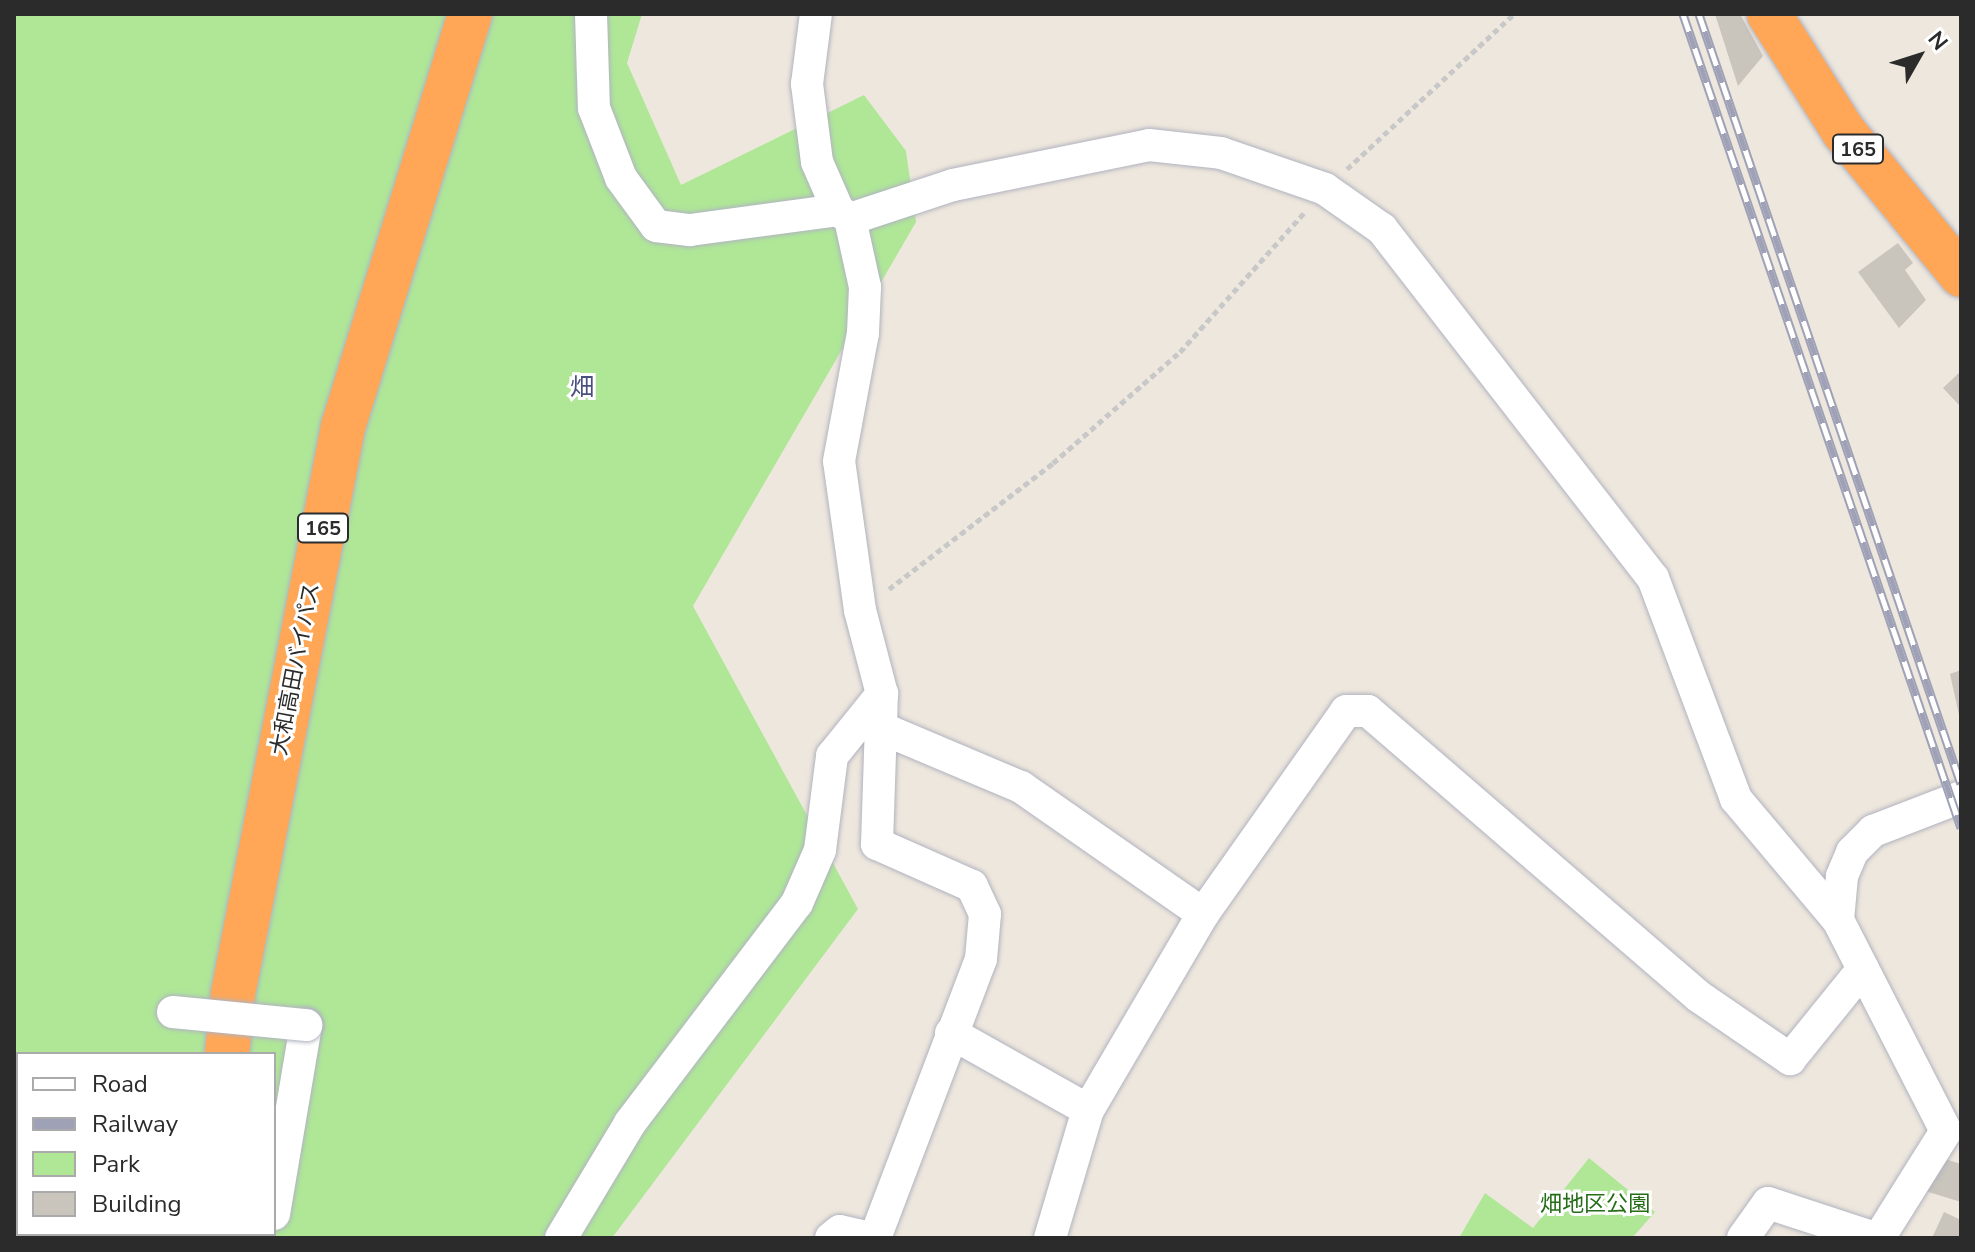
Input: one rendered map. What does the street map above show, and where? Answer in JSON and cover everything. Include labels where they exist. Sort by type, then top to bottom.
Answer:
[{"type":"highway","name":"大和高田バイパス","points":[[227,1052],[233,994],[343,427],[470,14]]},
{"type":"highway","name":"165","points":[[1779,19],[1844,132],[1961,275]]},
{"type":"street","points":[[591,14],[594,108],[621,178],[656,226],[690,230],[844,214],[953,185],[1149,145],[1221,153],[1325,189],[1382,229],[1653,578],[1736,799],[1838,920],[1946,1131],[1877,1238],[1768,1203],[1743,1238]]},
{"type":"street","points":[[816,14],[807,84],[817,162],[844,214],[865,287],[863,333],[839,461],[860,610],[882,694],[877,844],[972,886],[985,914],[981,959],[873,1238],[840,1231],[831,1238]]},
{"type":"street","points":[[561,1238],[630,1123],[797,903],[820,850],[832,756],[882,694]]},
{"type":"street","points":[[1050,1238],[1088,1110],[1203,914],[1346,711],[1368,711],[1698,996],[1790,1059],[1863,969]]},
{"type":"street","points":[[881,728],[1021,787],[1203,914]]},
{"type":"street","points":[[1838,920],[1842,876],[1852,852],[1873,831],[1961,797]]},
{"type":"street","points":[[173,1012],[306,1025],[276,1202]]},
{"type":"street","points":[[951,1033],[1088,1110]]},
{"type":"path","points":[[860,610],[1053,463],[1180,352],[1325,189],[1514,14]]},
{"type":"green space","points":[[14,14],[642,14],[627,63],[681,185],[864,95],[906,151],[916,222],[693,606],[858,909],[612,1238],[14,1238]]},
{"type":"green space","name":"畑地区公園","points":[[1589,1158],[1655,1212],[1632,1238],[1459,1238],[1485,1193],[1533,1228]]},
{"type":"building","points":[[1715,14],[1740,14],[1763,56],[1738,86]]},
{"type":"building","points":[[1898,243],[1913,263],[1905,270],[1926,300],[1899,328],[1858,272]]},
{"type":"building","points":[[1961,371],[1961,407],[1943,388]]},
{"type":"building","points":[[1961,670],[1961,724],[1950,674]]},
{"type":"building","points":[[16,1151],[16,1236],[127,1238],[14,1238]]},
{"type":"building","points":[[1935,1156],[1961,1164],[1961,1202],[1922,1190]]},
{"type":"building","points":[[1944,1212],[1961,1220],[1961,1238],[1932,1238]]},
{"type":"railway","points":[[1683,14],[1961,828]]},
{"type":"railway","points":[[1699,14],[1961,784]]},
{"type":"district","name":"畑","points":[[582,388]]}]
